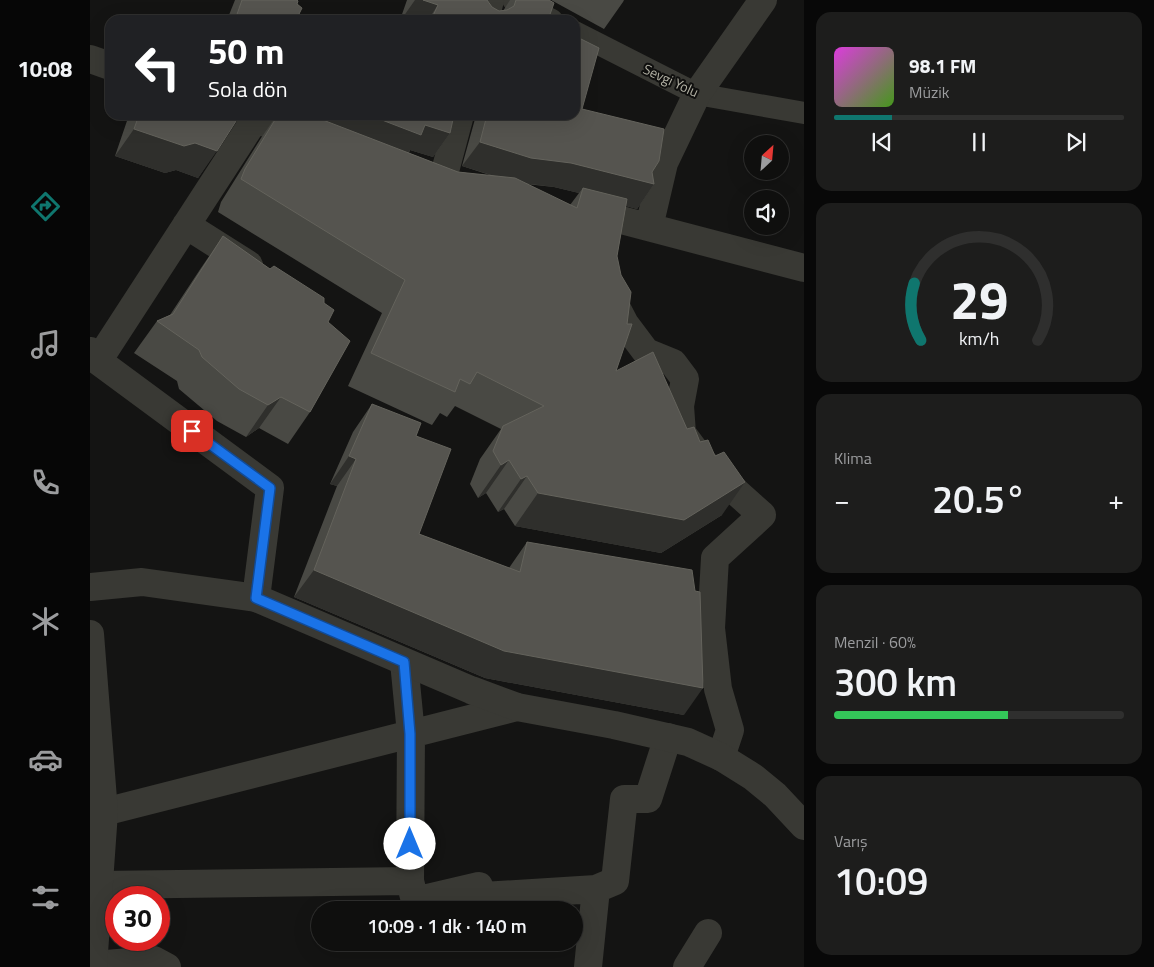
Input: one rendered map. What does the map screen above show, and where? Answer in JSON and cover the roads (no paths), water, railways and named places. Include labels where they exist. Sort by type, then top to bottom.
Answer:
[{"type":"street","points":[[486,15],[490,0]]},
{"type":"street","points":[[513,0],[542,15]]},
{"type":"street","points":[[649,227],[664,164],[697,94],[763,0]]},
{"type":"street","name":"Sevgi Yolu","points":[[580,35],[697,94],[804,113]]},
{"type":"street","points":[[90,59],[105,64]]},
{"type":"street","points":[[248,120],[186,225],[94,356],[270,488],[256,598]]},
{"type":"street","points":[[258,120],[329,147]]},
{"type":"street","points":[[440,190],[459,120]]},
{"type":"street","points":[[412,179],[440,190],[476,194]]},
{"type":"street","points":[[559,204],[619,231],[649,227],[804,268]]},
{"type":"street","points":[[186,225],[267,277]]},
{"type":"street","points":[[610,277],[609,286],[613,304],[624,324],[646,352],[672,363],[685,379],[680,406],[682,433],[705,464],[762,515],[715,558],[711,628],[718,689],[730,730],[721,757]]},
{"type":"street","points":[[90,587],[142,582],[256,598],[404,662],[518,707],[688,742],[721,757],[752,777],[774,794],[804,826]]},
{"type":"street","points":[[90,634],[100,885],[93,966],[154,960],[167,967]]},
{"type":"street","points":[[404,662],[410,734],[410,881],[416,901],[479,886],[483,896],[596,889],[615,881],[624,799],[648,799],[668,737]]},
{"type":"street","points":[[97,815],[518,707]]},
{"type":"street","points":[[100,885],[410,881]]},
{"type":"street","points":[[588,967],[596,889]]},
{"type":"street","points":[[687,967],[708,933]]}]
